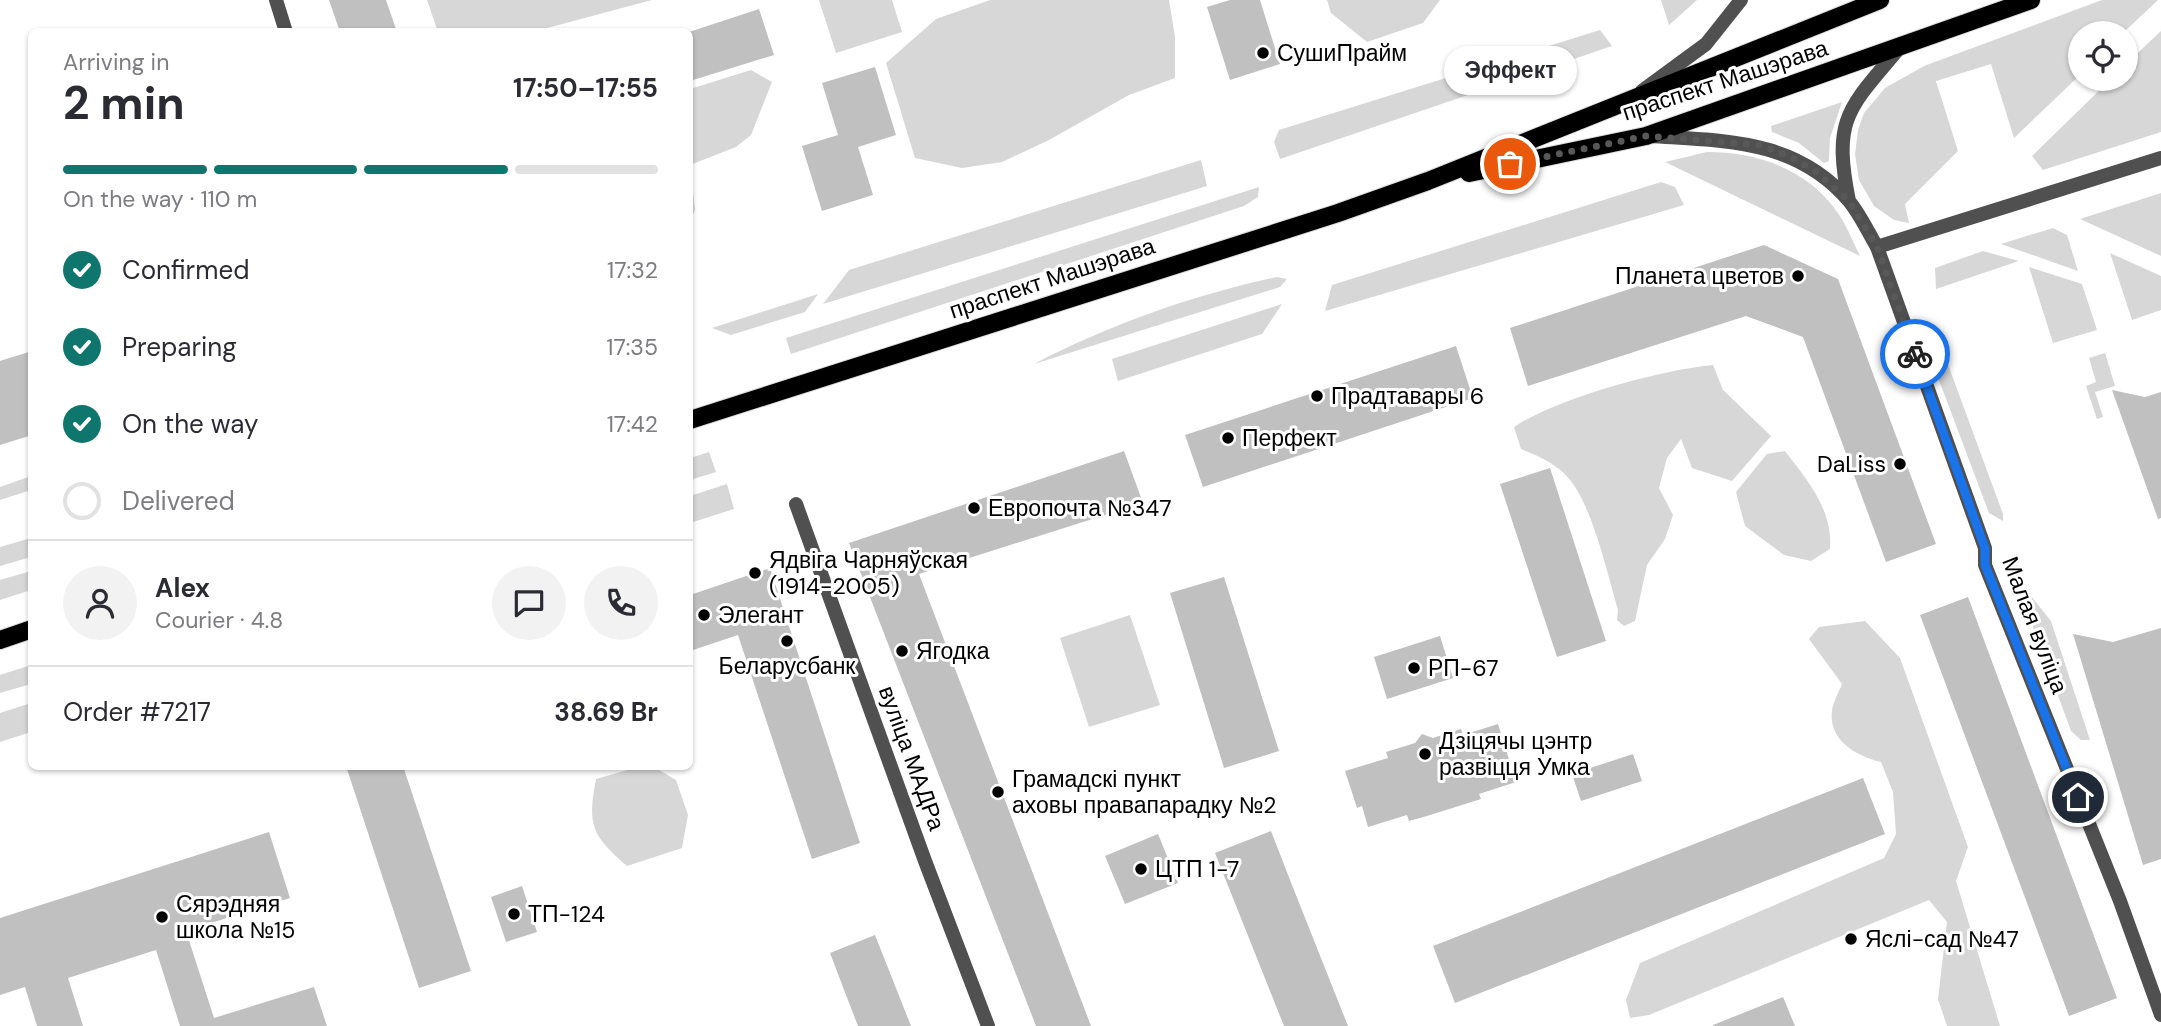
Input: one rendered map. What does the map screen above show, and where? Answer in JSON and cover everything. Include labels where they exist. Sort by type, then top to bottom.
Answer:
[{"type":"main road","name":"праспект Машэрава","points":[[693,418],[1338,213],[1428,181],[1637,95],[1880,0]]},
{"type":"main road","name":"праспект Машэрава","points":[[1428,181],[1646,136],[2031,0]]},
{"type":"main road","points":[[0,639],[28,630]]},
{"type":"street","points":[[276,0],[285,28]]},
{"type":"street","points":[[1637,95],[1706,44],[1741,0]]},
{"type":"street","points":[[1849,201],[1841,160],[1843,132],[1852,106],[1901,46]]},
{"type":"street","points":[[1646,136],[1760,145],[1791,157],[1815,171],[1849,201]]},
{"type":"street","points":[[1877,247],[2161,158]]},
{"type":"street","name":"Малая вуліца","points":[[1849,201],[1877,247],[1985,548],[1985,565],[2120,901],[2161,1014]]},
{"type":"street","name":"вуліца МАДРа","points":[[796,504],[925,861],[988,1026]]},
{"type":"shaded area","points":[[427,0],[652,0],[547,28],[437,28]]},
{"type":"shaded area","points":[[819,0],[892,0],[902,32],[836,53]]},
{"type":"shaded area","points":[[990,0],[1169,0],[1175,37],[1175,78],[1129,95],[1049,140],[1002,162],[962,168],[915,158],[886,63],[936,19]]},
{"type":"shaded area","points":[[1327,0],[1440,0],[1423,23],[1367,42],[1331,13]]},
{"type":"shaded area","points":[[1661,0],[1697,0],[1669,25]]},
{"type":"shaded area","points":[[2102,0],[2158,0],[2136,21],[2068,21],[2068,86],[2014,138],[1991,64],[1936,81],[1958,151],[1905,204],[1909,223],[1894,220],[1874,206],[1859,180],[1855,154],[1858,130],[1864,113],[1885,88],[1924,66]]},
{"type":"shaded area","points":[[1600,30],[1612,46],[1280,159],[1274,142],[1279,130]]},
{"type":"shaded area","points":[[2161,31],[2161,132],[2043,170],[2032,156],[2099,91],[2138,91],[2138,53]]},
{"type":"shaded area","points":[[751,70],[772,82],[751,135],[736,147],[693,164],[693,88]]},
{"type":"shaded area","points":[[1842,102],[1830,138],[1829,161],[1824,163],[1799,143],[1772,132],[1771,126]]},
{"type":"shaded area","points":[[1707,152],[1744,155],[1797,174],[1826,198],[1838,213],[1860,256],[1665,162]]},
{"type":"shaded area","points":[[1201,160],[1207,186],[823,304],[849,270]]},
{"type":"shaded area","points":[[1661,182],[1675,187],[1684,205],[1325,311],[1332,285]]},
{"type":"shaded area","points":[[1259,187],[1258,197],[1244,206],[791,354],[786,338]]},
{"type":"shaded area","points":[[2161,193],[2161,256],[2080,219]]},
{"type":"shaded area","points":[[2053,228],[2067,235],[2078,271],[2001,244]]},
{"type":"shaded area","points":[[1983,251],[2019,261],[1936,289],[1935,268]]},
{"type":"shaded area","points":[[2110,253],[2161,276],[2161,310],[2132,320]]},
{"type":"shaded area","points":[[2029,267],[2082,284],[2097,330],[2053,343]]},
{"type":"shaded area","points":[[1277,277],[1287,279],[1280,287],[1034,364],[1092,336],[1152,313]]},
{"type":"shaded area","points":[[818,294],[805,312],[731,335],[712,328]]},
{"type":"shaded area","points":[[1282,304],[1262,334],[1118,381],[1112,359]]},
{"type":"shaded area","points":[[1939,340],[2003,514],[2003,521],[1989,513],[1928,351],[1931,344]]},
{"type":"shaded area","points":[[2105,353],[2115,386],[2095,392],[2103,417],[2097,419],[2086,386],[2096,382],[2089,358]]},
{"type":"shaded area","points":[[1713,365],[1723,390],[1771,436],[1732,481],[1692,468],[1681,439],[1667,458],[1659,488],[1673,515],[1665,539],[1647,565],[1635,621],[1624,626],[1617,620],[1618,610],[1605,562],[1579,493],[1561,470],[1521,449],[1514,427],[1556,406],[1610,387]]},
{"type":"shaded area","points":[[1785,451],[1817,497],[1827,521],[1830,549],[1811,561],[1784,555],[1745,526],[1736,492],[1767,454]]},
{"type":"shaded area","points":[[709,452],[716,472],[693,479],[693,457]]},
{"type":"shaded area","points":[[28,477],[28,491],[0,500],[0,487]]},
{"type":"shaded area","points":[[727,484],[734,509],[693,522],[693,495]]},
{"type":"shaded area","points":[[28,539],[28,558],[0,566],[0,547]]},
{"type":"shaded area","points":[[28,572],[28,591],[0,600],[0,580]]},
{"type":"shaded area","points":[[2027,591],[2051,621],[2090,740],[2081,740],[2071,731],[2024,603]]},
{"type":"shaded area","points":[[1130,615],[1160,705],[1089,727],[1060,638]]},
{"type":"shaded area","points":[[1865,621],[1900,658],[1968,847],[1956,881],[2000,1026],[1947,1026],[1938,999],[1947,922],[1929,900],[1649,1015],[1630,1018],[1626,1000],[1640,963],[1884,858],[1896,834],[1893,792],[1881,762],[1854,751],[1839,738],[1832,721],[1832,710],[1842,684],[1809,639],[1819,627]]},
{"type":"shaded area","points":[[28,666],[28,685],[0,693],[0,675]]},
{"type":"shaded area","points":[[28,704],[28,733],[0,742],[0,713]]},
{"type":"shaded area","points":[[628,770],[659,770],[676,780],[688,815],[682,848],[627,866],[606,846],[595,829],[592,808],[596,779]]},
{"type":"building","points":[[329,0],[386,0],[396,28],[339,28]]},
{"type":"building","points":[[1230,0],[1260,0],[1280,64],[1230,80],[1207,7]]},
{"type":"building","points":[[759,9],[774,55],[693,80],[693,31]]},
{"type":"building","points":[[875,67],[896,135],[858,147],[873,195],[822,211],[802,146],[838,135],[822,83]]},
{"type":"building","points":[[1764,245],[1838,279],[1936,544],[1886,562],[1803,337],[1746,316],[1528,386],[1510,328]]},
{"type":"building","points":[[1456,346],[1473,398],[1203,487],[1185,435]]},
{"type":"building","points":[[28,352],[28,436],[0,445],[0,361]]},
{"type":"building","points":[[2112,390],[2145,397],[2161,392],[2161,518],[2158,519]]},
{"type":"building","points":[[1124,451],[1143,503],[919,574],[1091,1026],[1036,1026],[849,543]]},
{"type":"building","points":[[1550,468],[1606,641],[1557,657],[1500,484]]},
{"type":"building","points":[[770,568],[860,843],[812,859],[738,635],[693,650],[693,594]]},
{"type":"building","points":[[1224,577],[1279,751],[1224,768],[1170,593]]},
{"type":"building","points":[[1968,597],[2117,998],[2069,1016],[1920,615]]},
{"type":"building","points":[[2161,628],[2161,859],[2143,865],[2073,634],[2113,642]]},
{"type":"building","name":"РП-67","points":[[1440,636],[1453,678],[1387,699],[1374,657]]},
{"type":"building","points":[[1498,724],[1516,782],[1479,794],[1481,799],[1427,816],[1409,821],[1407,815],[1368,827],[1362,806],[1357,808],[1345,771],[1388,758],[1386,752],[1415,743],[1422,734],[1433,738],[1461,729],[1463,735]]},
{"type":"building","points":[[1633,754],[1642,781],[1581,801],[1572,774]]},
{"type":"building","points":[[347,770],[404,770],[471,971],[419,988]]},
{"type":"building","points":[[1863,778],[1885,834],[1455,1003],[1433,946]]},
{"type":"building","points":[[1271,831],[1348,1026],[1284,1026],[1215,853]]},
{"type":"building","points":[[269,832],[290,898],[186,931],[214,1018],[314,987],[327,1026],[180,1026],[156,950],[68,978],[83,1026],[37,1026],[25,987],[0,995],[0,918]]},
{"type":"building","name":"ЦТП 1-7","points":[[1158,834],[1178,883],[1125,904],[1105,856]]},
{"type":"building","name":"ТП-124","points":[[522,886],[537,932],[506,942],[491,897]]},
{"type":"building","points":[[875,935],[911,1026],[858,1026],[830,953]]},
{"type":"building","points":[[1783,997],[1795,1026],[1713,1026],[1713,1025]]},
{"type":"way so far","points":[[1510,164],[1646,136],[1760,145],[1791,157],[1815,171],[1849,201],[1877,247],[1915,354]]},
{"type":"place","name":"СушиПрайм","points":[[1263,53]]},
{"type":"place","name":"Эффект","points":[[1510,164]]},
{"type":"place","name":"Планета цветов","points":[[1798,276]]},
{"type":"place","name":"Прадтавары 6","points":[[1317,396]]},
{"type":"place","name":"Перфект","points":[[1228,438]]},
{"type":"place","name":"DaLiss","points":[[1900,464]]},
{"type":"place","name":"Европочта №347","points":[[974,508]]},
{"type":"place","name":"Ядвіга Чарняўская (1914-2005)","points":[[755,573]]},
{"type":"place","name":"Элегант","points":[[704,615]]},
{"type":"place","name":"Беларусбанк","points":[[787,641]]},
{"type":"place","name":"Ягодка","points":[[902,651]]},
{"type":"place","name":"РП-67","points":[[1414,668]]},
{"type":"place","name":"Дзіцячы цэнтр развіцця Умка","points":[[1425,754]]},
{"type":"place","name":"Грамадскі пункт аховы правапарадку №2","points":[[998,792]]},
{"type":"place","name":"ЦТП 1-7","points":[[1141,869]]},
{"type":"place","name":"ТП-124","points":[[514,914]]},
{"type":"place","name":"Сярэдняя школа №15","points":[[162,917]]},
{"type":"place","name":"Яслі-сад №47","points":[[1851,939]]},
{"type":"route","points":[[1915,354],[1985,548],[1985,565],[2078,797]]}]
